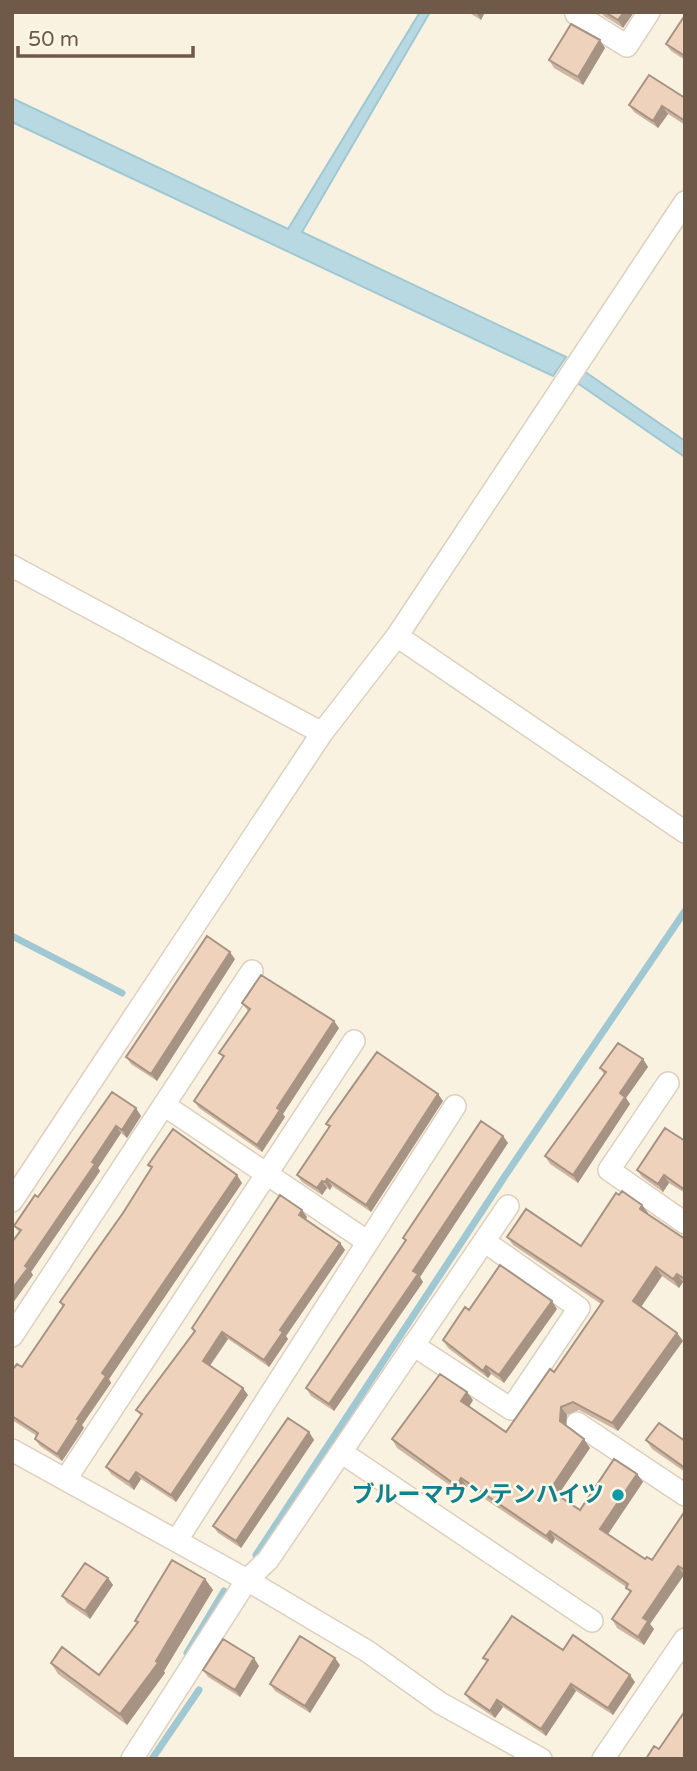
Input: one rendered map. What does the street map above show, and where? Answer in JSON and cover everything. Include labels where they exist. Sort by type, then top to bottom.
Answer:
[{"type":"street","points":[[576,14],[627,47],[649,12]]},
{"type":"street","points":[[12,1201],[321,733],[397,636],[685,202]]},
{"type":"street","points":[[12,566],[321,733]]},
{"type":"street","points":[[397,636],[685,832]]},
{"type":"street","points":[[12,1336],[252,971]]},
{"type":"street","points":[[66,1479],[354,1041]]},
{"type":"street","points":[[668,1083],[609,1170],[685,1223]]},
{"type":"street","points":[[164,1105],[368,1242]]},
{"type":"street","points":[[177,1540],[455,1106]]},
{"type":"street","points":[[132,1759],[247,1580],[268,1560],[508,1206]]},
{"type":"street","points":[[414,1345],[510,1409],[579,1308],[484,1241]]},
{"type":"street","points":[[577,1423],[685,1495]]},
{"type":"street","points":[[12,1450],[247,1580],[367,1651],[440,1703],[541,1759]]},
{"type":"street","points":[[341,1452],[592,1621]]},
{"type":"street","points":[[603,1759],[685,1639]]},
{"type":"water","points":[[420,12],[430,12],[302,232],[566,357],[553,376],[12,122],[12,98],[288,229]]},
{"type":"water","points":[[581,369],[685,441],[685,457],[573,380]]},
{"type":"building","points":[[605,12],[624,12],[618,20]]},
{"type":"building","points":[[685,15],[685,56],[666,44]]},
{"type":"building","points":[[571,24],[600,40],[578,77],[549,60]]},
{"type":"building","points":[[649,75],[685,98],[685,121],[662,106],[653,121],[629,105]]},
{"type":"building","points":[[207,936],[230,952],[151,1074],[126,1057]]},
{"type":"building","points":[[261,975],[334,1021],[277,1108],[280,1110],[257,1145],[194,1101],[224,1056],[219,1053],[250,1009],[242,1003]]},
{"type":"building","points":[[618,1043],[643,1059],[620,1093],[625,1097],[573,1175],[545,1156],[606,1072],[600,1068]]},
{"type":"building","points":[[377,1052],[438,1094],[366,1205],[327,1179],[317,1188],[297,1175],[330,1126],[326,1124]]},
{"type":"building","points":[[112,1092],[136,1108],[122,1130],[116,1126],[92,1162],[95,1164],[12,1289],[12,1242],[21,1230],[14,1226],[35,1195],[38,1197]]},
{"type":"building","points":[[481,1121],[503,1136],[413,1271],[418,1274],[329,1404],[306,1388],[406,1240],[403,1238]]},
{"type":"building","points":[[665,1128],[685,1141],[685,1190],[664,1175],[658,1184],[637,1170]]},
{"type":"building","points":[[173,1129],[237,1175],[102,1373],[106,1376],[57,1454],[35,1439],[38,1433],[12,1416],[12,1370],[17,1364],[22,1367],[64,1305],[60,1302],[123,1213],[152,1167],[148,1165]]},
{"type":"building","points":[[622,1191],[642,1205],[640,1209],[685,1239],[685,1279],[677,1274],[673,1279],[656,1267],[633,1301],[677,1333],[612,1423],[573,1402],[561,1407],[560,1421],[584,1439],[550,1490],[580,1510],[614,1459],[637,1474],[600,1529],[645,1559],[647,1557],[652,1560],[685,1511],[685,1570],[678,1566],[643,1618],[648,1621],[638,1637],[612,1619],[631,1591],[626,1588],[628,1584],[550,1531],[546,1536],[461,1478],[457,1486],[392,1439],[440,1374],[467,1392],[461,1401],[506,1432],[550,1369],[554,1372],[603,1301],[507,1237],[526,1209],[581,1246],[616,1193],[619,1195]]},
{"type":"building","points":[[280,1195],[302,1210],[299,1215],[340,1243],[280,1330],[283,1332],[264,1360],[222,1332],[203,1361],[243,1388],[171,1495],[136,1472],[129,1482],[106,1467],[142,1414],[136,1410],[195,1331],[192,1328]]},
{"type":"building","points":[[500,1265],[552,1301],[499,1375],[486,1366],[483,1371],[443,1340],[465,1307],[469,1310]]},
{"type":"building","points":[[288,1418],[309,1432],[236,1541],[213,1526]]},
{"type":"building","points":[[659,1423],[685,1441],[685,1468],[646,1440]]},
{"type":"building","points":[[172,1560],[205,1579],[156,1661],[158,1663],[120,1714],[51,1663],[62,1647],[99,1675],[138,1622],[135,1621]]},
{"type":"building","points":[[85,1563],[108,1578],[85,1611],[62,1596]]},
{"type":"building","points":[[512,1616],[563,1650],[573,1635],[630,1675],[608,1708],[571,1684],[541,1729],[497,1700],[490,1711],[465,1694],[488,1660],[483,1658]]},
{"type":"building","points":[[300,1636],[335,1658],[305,1706],[270,1684]]},
{"type":"building","points":[[223,1639],[254,1658],[235,1690],[203,1670]]},
{"type":"building","points":[[685,1711],[685,1759],[646,1759],[654,1746],[659,1749]]},
{"type":"waterway","points":[[256,1555],[505,1176],[685,911]]},
{"type":"waterway","points":[[12,936],[122,993]]},
{"type":"waterway","points":[[187,1653],[224,1591]]},
{"type":"waterway","points":[[152,1759],[199,1690]]},
{"type":"place","name":"ブルーマウンテンハイツ","points":[[618,1495]]}]
